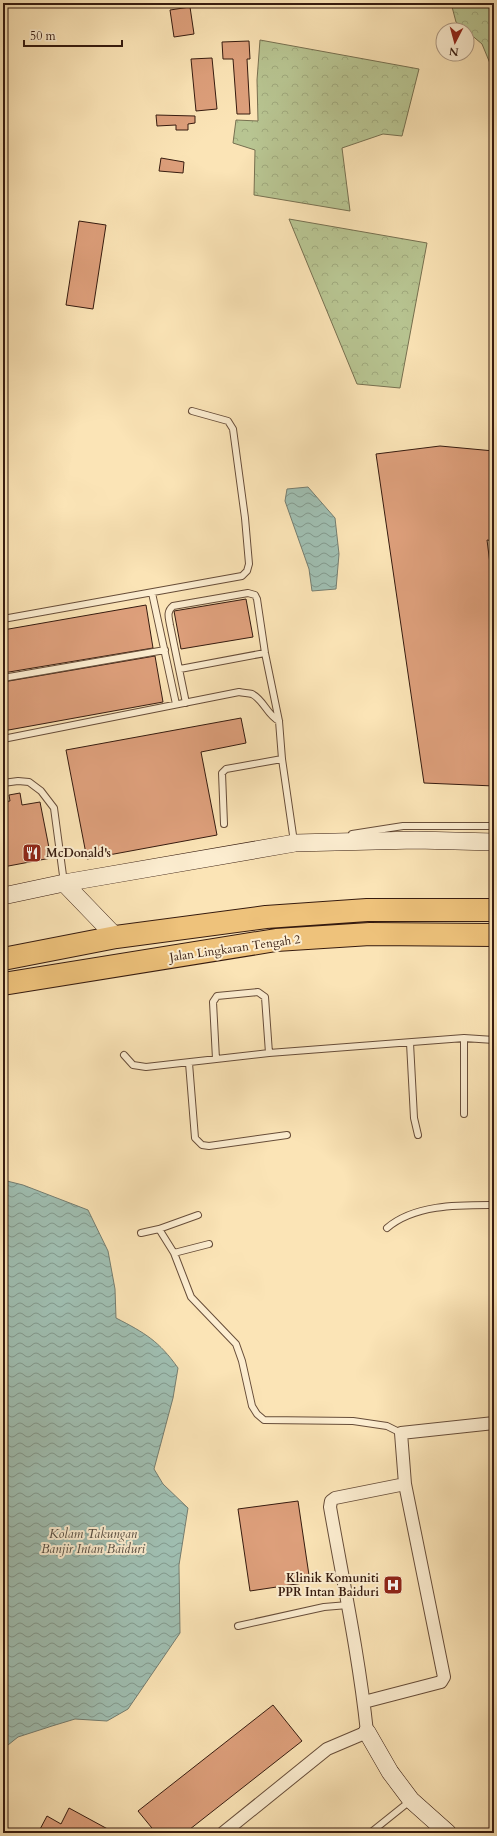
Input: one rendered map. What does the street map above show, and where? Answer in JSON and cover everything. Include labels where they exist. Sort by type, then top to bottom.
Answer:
[{"type":"highway","name":"Jalan Lingkaran Tengah 2","points":[[3,959],[116,937],[266,917],[368,910],[494,910]]},
{"type":"highway","name":"Jalan Lingkaran Tengah 2","points":[[3,984],[276,940],[370,934],[494,935]]},
{"type":"street","points":[[3,896],[64,883],[294,843],[416,840],[494,842]]},
{"type":"street","points":[[64,883],[116,937]]},
{"type":"street","points":[[364,1702],[440,1682],[444,1677],[405,1484],[401,1433],[494,1423]]},
{"type":"street","points":[[405,1484],[335,1498],[331,1501],[330,1506],[364,1702],[367,1732],[390,1772],[411,1800],[441,1829]]},
{"type":"street","points":[[223,1833],[327,1749],[367,1732]]},
{"type":"lane","points":[[3,619],[242,576],[247,571],[249,564],[245,518],[233,430],[228,421],[192,411]]},
{"type":"lane","points":[[152,593],[176,704]]},
{"type":"lane","points":[[186,703],[168,613],[173,606],[248,593],[255,595],[257,599],[265,653],[279,721],[282,759],[294,843],[403,826],[494,826]]},
{"type":"lane","points":[[3,678],[165,650]]},
{"type":"lane","points":[[180,669],[265,653]]},
{"type":"lane","points":[[3,739],[239,692],[252,694],[260,701],[272,718],[279,721]]},
{"type":"lane","points":[[224,824],[222,772],[226,769],[282,759]]},
{"type":"lane","points":[[3,783],[18,780],[29,782],[41,791],[54,808],[64,883]]},
{"type":"lane","points":[[216,1059],[213,1002],[217,996],[258,992],[263,994],[265,997],[268,1053]]},
{"type":"lane","points":[[124,1055],[133,1065],[140,1067],[188,1063],[268,1053],[464,1038],[494,1040]]},
{"type":"lane","points":[[464,1038],[464,1114]]},
{"type":"lane","points":[[410,1043],[414,1118],[418,1135]]},
{"type":"lane","points":[[188,1063],[195,1138],[198,1142],[209,1146],[288,1135]]},
{"type":"lane","points":[[387,1228],[395,1220],[445,1206],[494,1205]]},
{"type":"lane","points":[[141,1233],[159,1229],[198,1215]]},
{"type":"lane","points":[[159,1229],[174,1253],[191,1297],[236,1344],[242,1361],[252,1406],[257,1414],[264,1420],[353,1421],[387,1426],[401,1433]]},
{"type":"lane","points":[[174,1253],[209,1244]]},
{"type":"lane","points":[[238,1626],[324,1607],[348,1605]]},
{"type":"lane","points":[[370,1833],[411,1800]]},
{"type":"green space","points":[[451,3],[494,3],[494,73],[482,44],[475,38],[475,22],[456,22]]},
{"type":"green space","points":[[260,40],[419,69],[402,136],[383,134],[342,148],[350,211],[254,195],[255,150],[233,143],[236,120],[258,121],[257,80]]},
{"type":"green space","points":[[289,219],[427,243],[400,388],[357,384]]},
{"type":"water","points":[[308,487],[335,518],[339,554],[336,589],[312,591],[309,569],[285,501],[287,489]]},
{"type":"water","name":"Kolam Takungan Banjir Intan Baiduri","points":[[3,1180],[23,1185],[88,1210],[108,1251],[115,1289],[116,1318],[151,1338],[178,1368],[173,1398],[154,1469],[163,1484],[188,1508],[179,1565],[180,1633],[128,1709],[107,1721],[75,1719],[52,1726],[18,1737],[3,1749]]},
{"type":"building","points":[[190,7],[194,34],[174,37],[170,10]]},
{"type":"building","points":[[249,41],[250,59],[247,59],[250,114],[237,114],[233,59],[223,59],[222,42]]},
{"type":"building","points":[[212,58],[217,109],[196,111],[191,59]]},
{"type":"building","points":[[156,115],[195,116],[195,123],[188,124],[188,130],[176,130],[176,125],[157,126]]},
{"type":"building","points":[[161,158],[184,162],[183,173],[159,171]]},
{"type":"building","points":[[79,221],[106,225],[93,309],[66,305]]},
{"type":"building","points":[[440,446],[494,451],[494,541],[487,540],[494,596],[494,786],[424,783],[376,454]]},
{"type":"building","points":[[246,599],[253,637],[181,649],[174,611]]},
{"type":"building","points":[[146,605],[153,648],[3,673],[3,630]]},
{"type":"building","points":[[155,656],[163,702],[3,731],[3,682]]},
{"type":"building","points":[[241,718],[246,743],[201,752],[217,835],[87,859],[66,750]]},
{"type":"building","points":[[20,793],[22,805],[40,802],[51,858],[3,867],[3,802],[10,801],[9,795]]},
{"type":"building","points":[[298,1501],[310,1582],[250,1591],[238,1509]]},
{"type":"building","points":[[273,1705],[302,1741],[185,1833],[156,1833],[138,1811]]},
{"type":"building","points":[[69,1808],[115,1833],[38,1833],[47,1816],[61,1824]]},
{"type":"place","name":"McDonald's","points":[[32,853]]},
{"type":"place","name":"Klinik Komuniti PPR Intan Baiduri","points":[[393,1585]]}]
